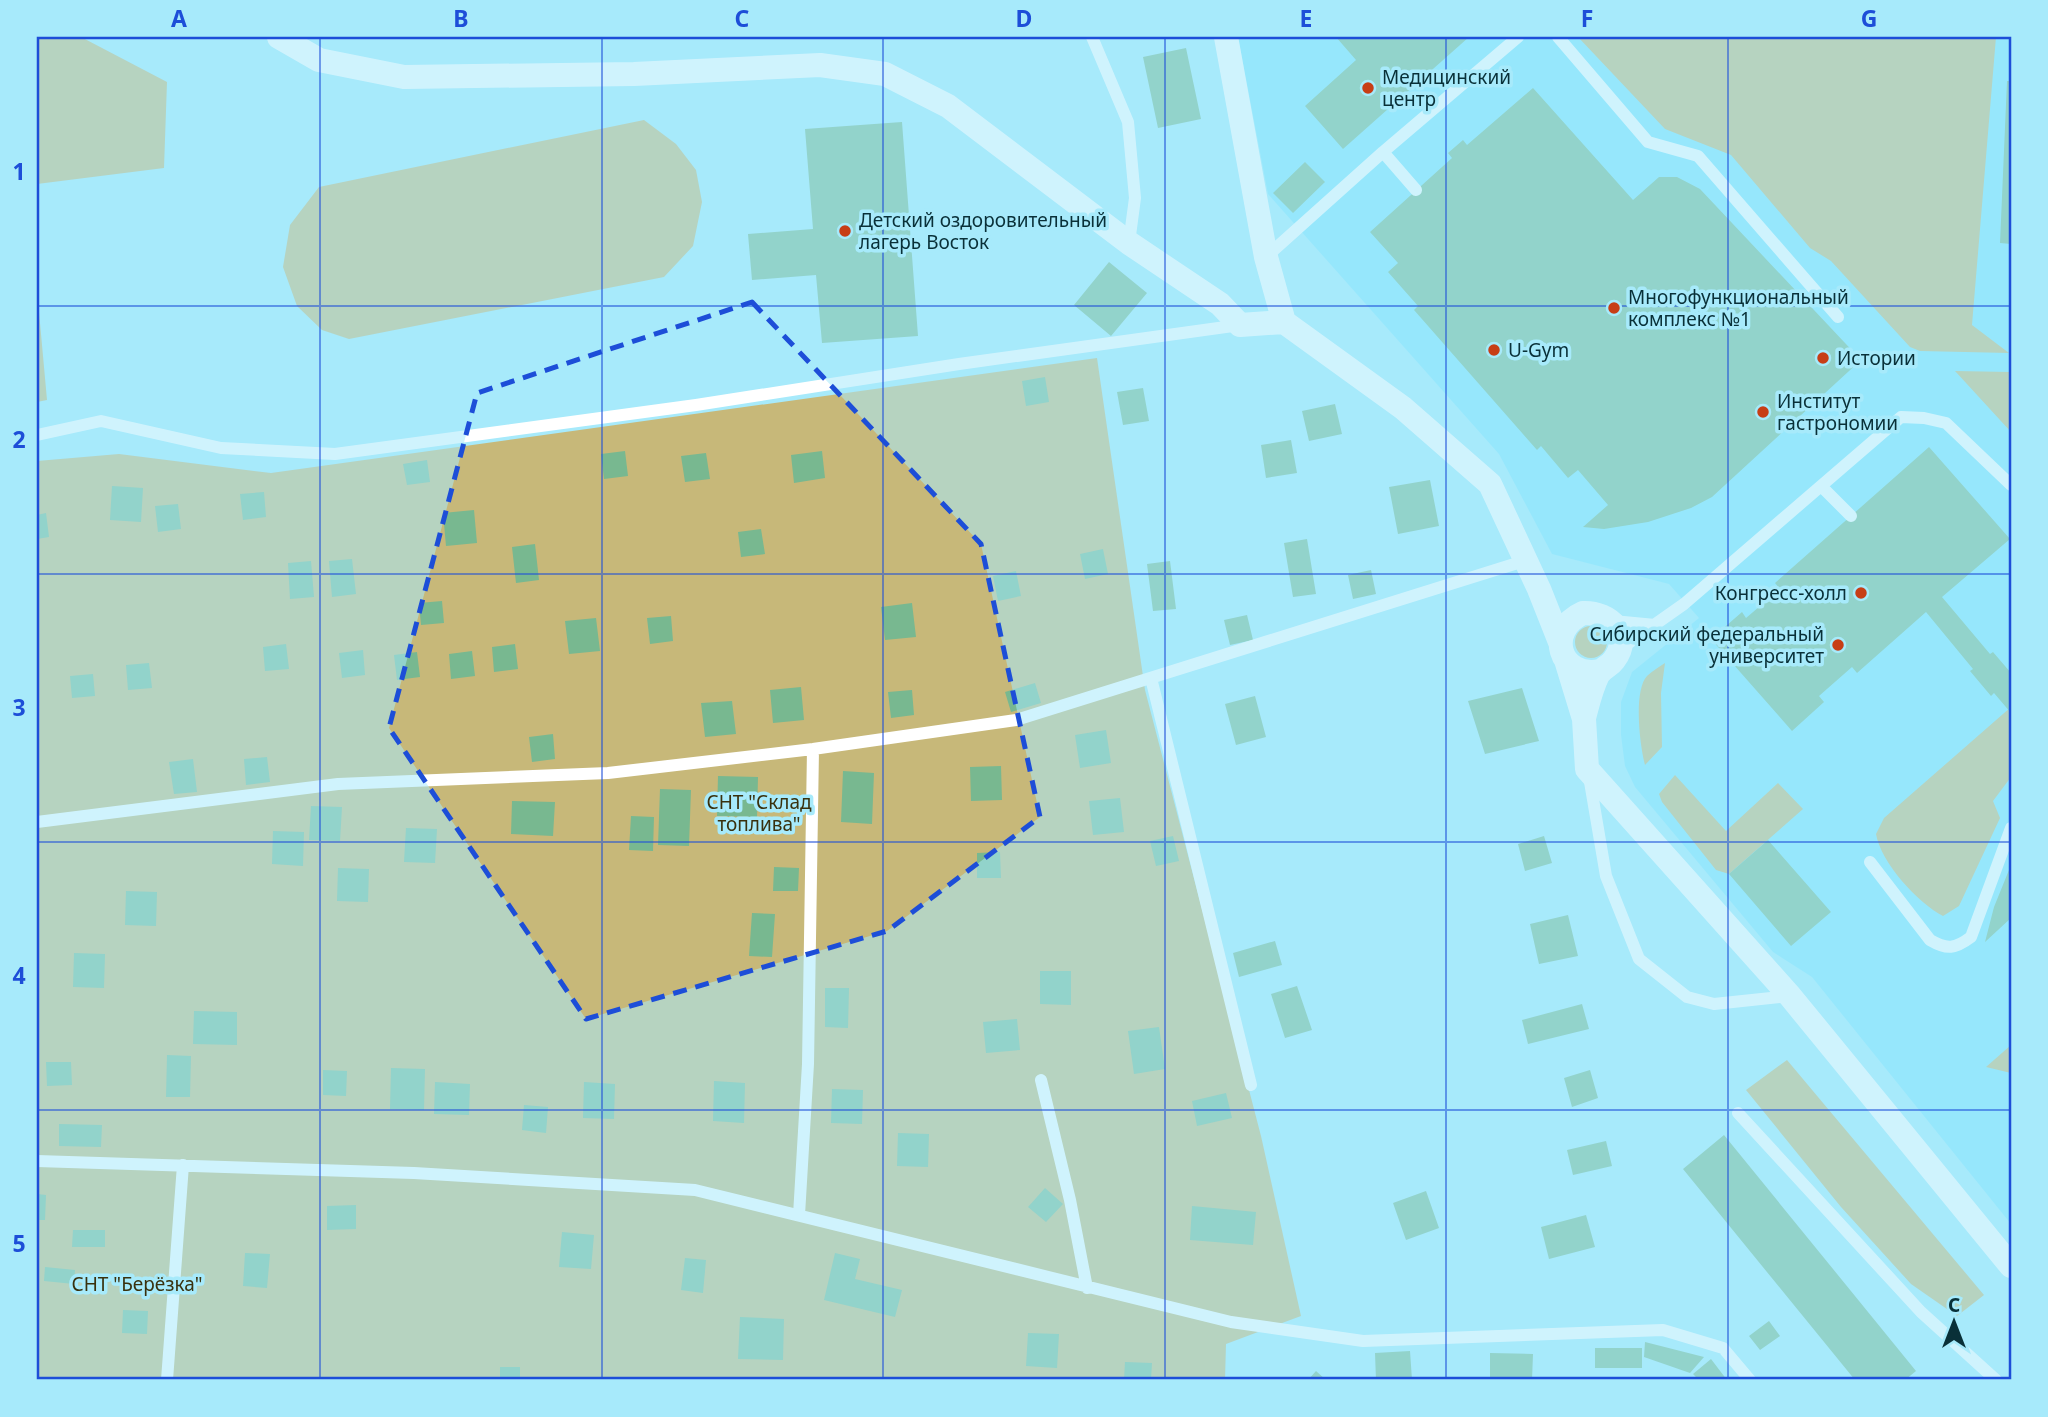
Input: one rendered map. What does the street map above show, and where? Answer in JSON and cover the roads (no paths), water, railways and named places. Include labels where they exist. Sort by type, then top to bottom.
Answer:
[{"type":"street","points":[[279,37],[319,60],[404,77],[634,74],[820,65],[885,74],[948,106],[1129,243],[1220,304],[1240,325],[1283,321]]},
{"type":"street","points":[[1226,37],[1266,257],[1283,321],[1403,408],[1490,484],[1539,589],[1563,651],[1584,719],[1587,769],[1790,996],[2009,1258]]},
{"type":"street","points":[[1539,589],[1583,613]]},
{"type":"street","points":[[1584,719],[1590,694],[1600,671],[1615,659],[1620,650],[1618,630],[1612,621],[1594,612],[1583,613],[1566,624],[1563,651],[1581,671],[1600,671]]},
{"type":"lane","points":[[1092,37],[1128,122],[1135,198],[1129,243]]},
{"type":"lane","points":[[1266,257],[1382,152],[1518,37]]},
{"type":"lane","points":[[1558,37],[1648,142],[1698,156],[1839,317]]},
{"type":"lane","points":[[1382,152],[1416,190]]},
{"type":"lane","points":[[37,435],[101,421],[221,448],[335,454],[696,405],[959,364],[1240,325]]},
{"type":"lane","points":[[1620,650],[1684,604],[1901,417],[1946,423],[2011,485]]},
{"type":"lane","points":[[1821,486],[1851,516]]},
{"type":"lane","points":[[37,822],[338,784],[608,773],[813,749],[1016,720],[1524,561]]},
{"type":"lane","points":[[1612,621],[1655,625]]},
{"type":"lane","points":[[1151,678],[1251,1085]]},
{"type":"lane","points":[[799,1215],[808,1064],[813,749]]},
{"type":"lane","points":[[1587,769],[1606,876],[1639,959],[1687,997],[1714,1004],[1790,996]]},
{"type":"lane","points":[[1870,862],[1930,940],[1944,948],[1957,948],[1971,937],[2011,828]]},
{"type":"lane","points":[[1041,1080],[1070,1200],[1087,1288]]},
{"type":"lane","points":[[1738,1113],[1921,1312],[1996,1380]]},
{"type":"lane","points":[[37,1161],[414,1172],[695,1189],[1231,1322],[1363,1341],[1663,1330],[1723,1348],[1750,1380]]},
{"type":"lane","points":[[167,1380],[183,1165]]},
{"type":"place","name":"Медицинский центр","points":[[1368,88]]},
{"type":"place","name":"Детский оздоровительный лагерь Восток","points":[[845,231]]},
{"type":"place","name":"Многофункциональный комплекс №1","points":[[1614,308]]},
{"type":"place","name":"U-Gym","points":[[1494,350]]},
{"type":"place","name":"Истории","points":[[1823,358]]},
{"type":"place","name":"Институт гастрономии","points":[[1763,412]]},
{"type":"place","name":"Конгресс-холл","points":[[1861,593]]},
{"type":"place","name":"Сибирский федеральный университет","points":[[1838,645]]},
{"type":"park label","name":"СНТ \"Склад топлива\"","points":[[759,813]]},
{"type":"park label","name":"СНТ \"Берёзка\"","points":[[137,1284]]}]
